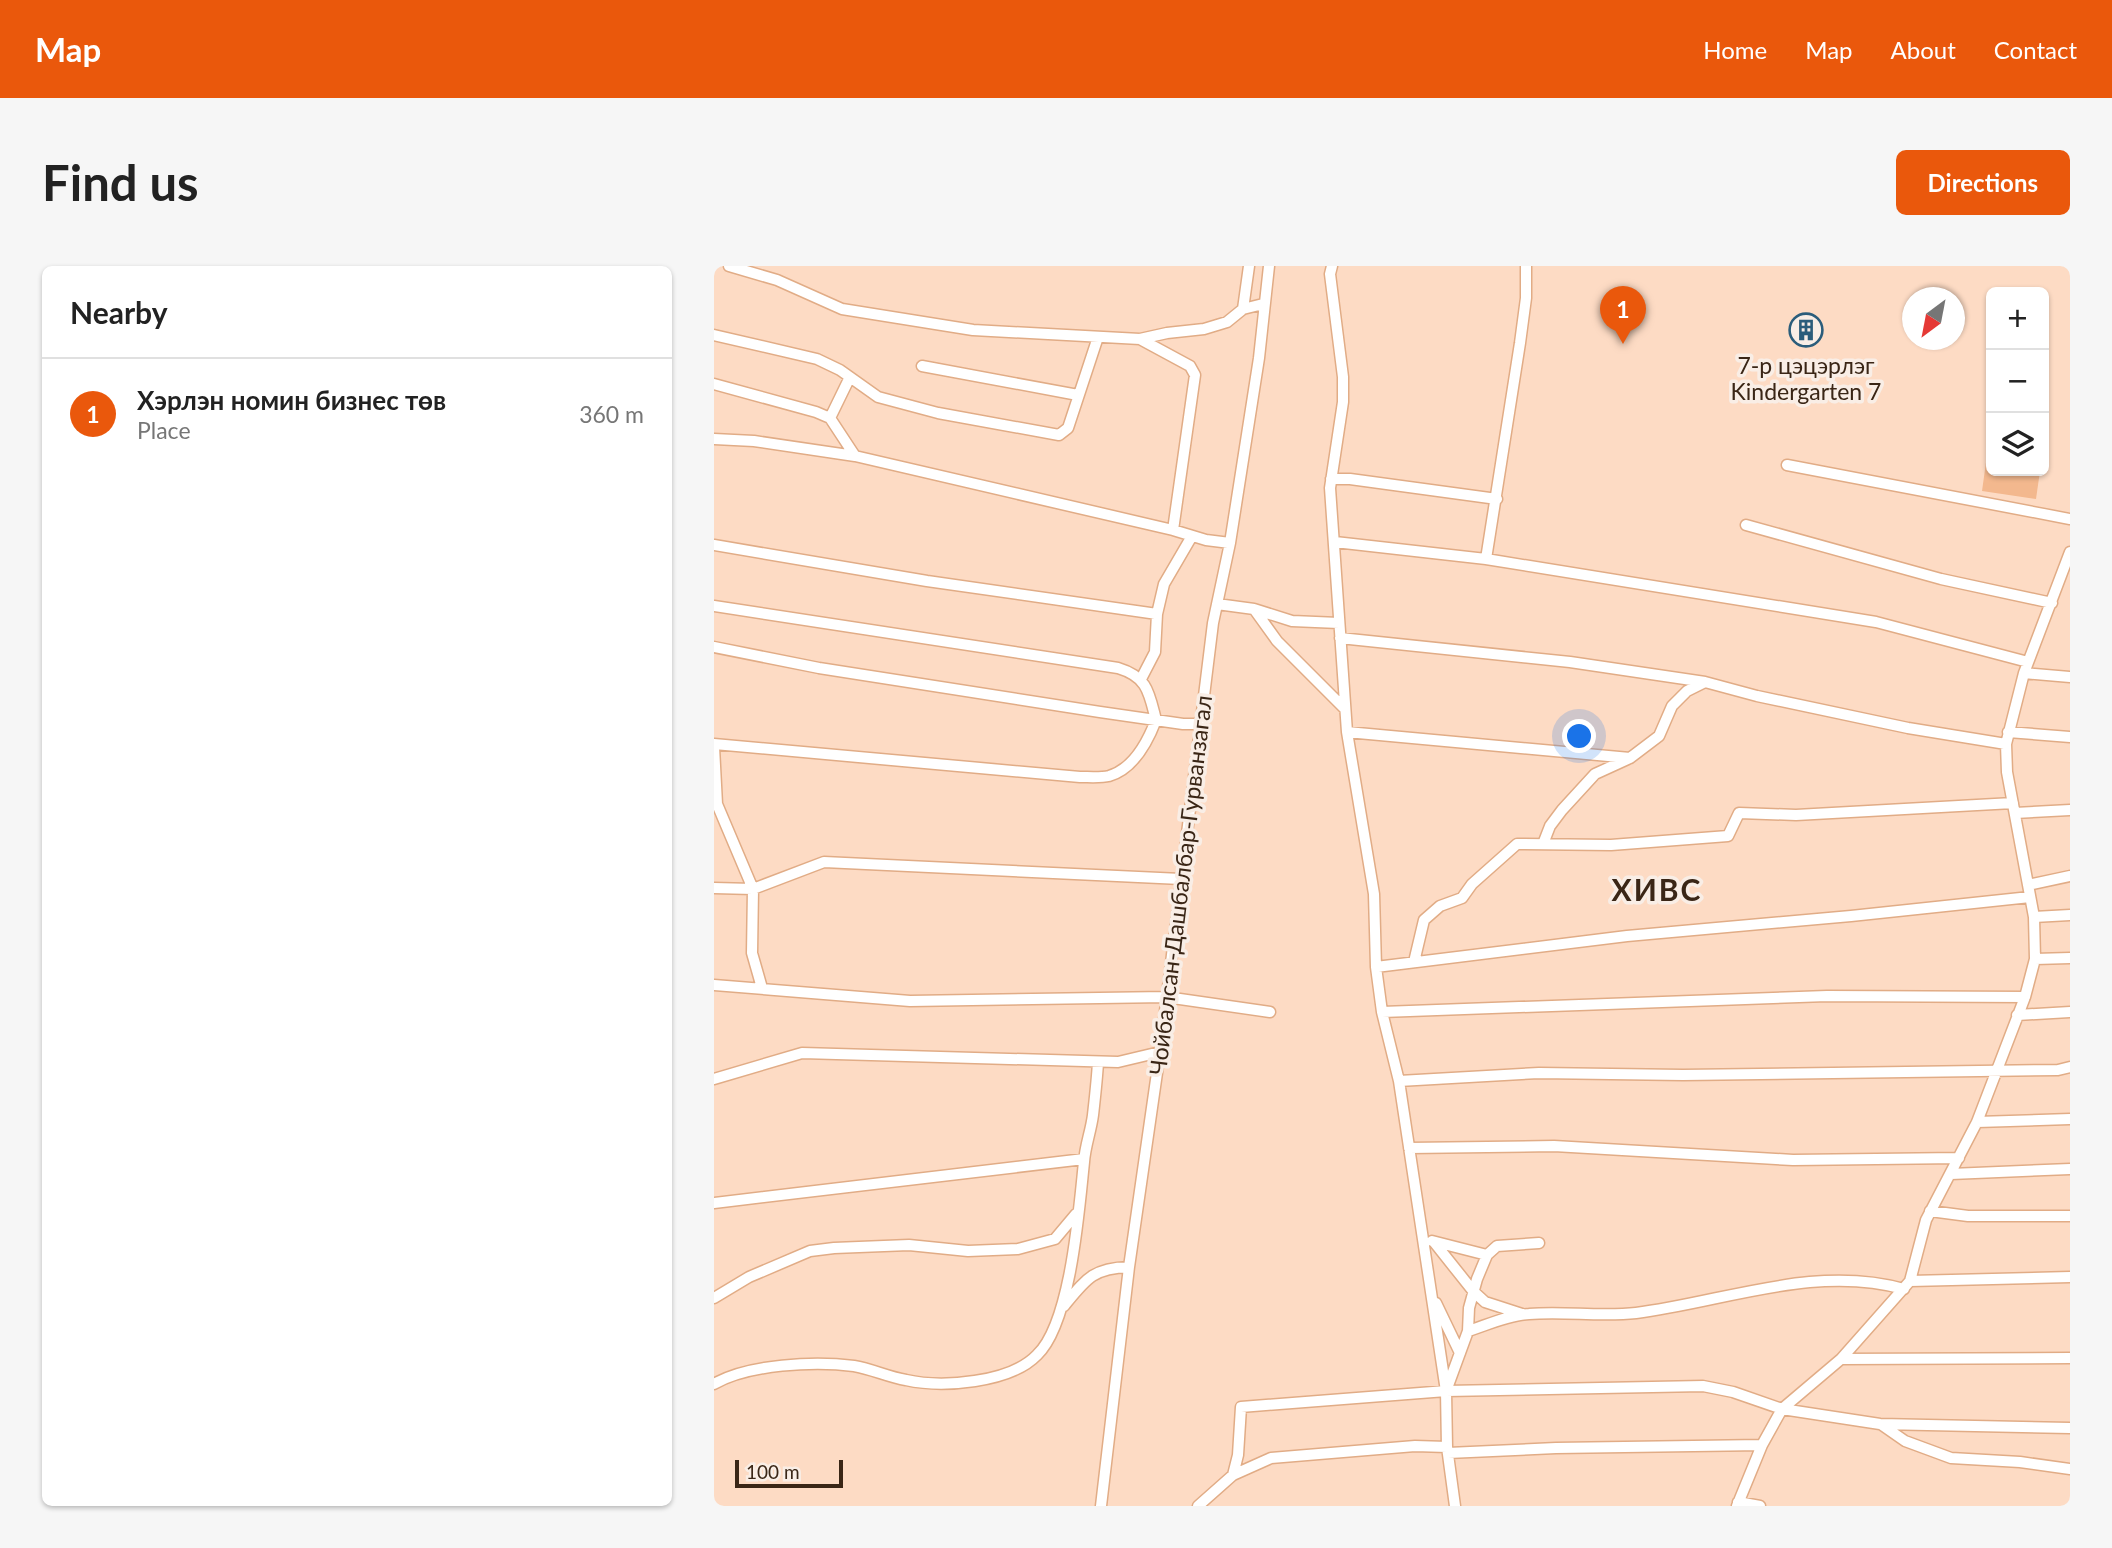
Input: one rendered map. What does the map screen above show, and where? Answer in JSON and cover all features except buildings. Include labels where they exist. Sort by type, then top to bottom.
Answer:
[{"type":"street","points":[[729,266],[777,280],[842,309],[973,330],[1140,339],[1204,329],[1227,322],[1243,309],[1263,304]]},
{"type":"street","points":[[1243,309],[1249,266]]},
{"type":"street","name":"Чойбалсан-Дашбалбар-Гурванзагал","points":[[1101,1506],[1129,1266],[1160,1052],[1200,724],[1217,604],[1230,543],[1259,358],[1269,266]]},
{"type":"street","points":[[1332,266],[1344,390],[1331,479],[1331,517],[1335,541],[1347,732],[1374,894],[1376,967],[1382,1012],[1399,1081],[1446,1391],[1447,1450],[1455,1506]]},
{"type":"street","points":[[1486,559],[1526,299],[1526,266]]},
{"type":"street","points":[[714,335],[817,359],[841,370],[849,379],[878,397],[938,413],[1051,435],[1059,435],[1068,428],[1098,337]]},
{"type":"street","points":[[1140,339],[1190,366],[1195,375],[1174,530]]},
{"type":"street","points":[[922,366],[1078,395]]},
{"type":"street","points":[[830,418],[849,379]]},
{"type":"street","points":[[714,384],[830,418],[855,456]]},
{"type":"street","points":[[714,439],[754,441],[855,456],[1174,530],[1206,540],[1230,543]]},
{"type":"street","points":[[1787,466],[2070,519]]},
{"type":"street","points":[[1331,479],[1350,479],[1497,499]]},
{"type":"street","points":[[1746,526],[1941,579],[2052,603]]},
{"type":"street","points":[[1141,679],[1155,652],[1157,614],[1164,584],[1192,536]]},
{"type":"street","points":[[1335,541],[1486,559],[1876,622],[2028,662]]},
{"type":"street","points":[[714,545],[927,581],[1157,614]]},
{"type":"street","points":[[1760,1506],[1737,1504],[1762,1445],[1782,1409],[1840,1359],[1907,1285],[1930,1211],[1977,1122],[2025,997],[2035,960],[2034,917],[2007,772],[2006,744],[2024,673],[2070,552]]},
{"type":"street","points":[[1217,604],[1254,609],[1292,621],[1339,623]]},
{"type":"street","points":[[714,606],[1118,667],[1133,672],[1141,679],[1150,693],[1156,720],[1142,749],[1126,766],[1110,776],[1080,778],[714,746],[715,805],[753,889],[751,953],[762,988]]},
{"type":"street","points":[[1254,609],[1277,642],[1345,709]]},
{"type":"street","points":[[1340,638],[1570,662],[1705,682],[1757,696],[1908,728],[2006,744]]},
{"type":"street","points":[[714,647],[820,668],[1156,720],[1200,724]]},
{"type":"street","points":[[2024,673],[2070,677]]},
{"type":"street","points":[[1543,844],[1556,818],[1595,774],[1630,758],[1659,736],[1672,706],[1687,691],[1705,682]]},
{"type":"street","points":[[1347,732],[1630,758]]},
{"type":"street","points":[[2008,732],[2070,737]]},
{"type":"street","points":[[1414,962],[1424,920],[1440,906],[1462,898],[1472,884],[1517,844],[1611,845],[1728,836],[1739,813],[1796,815],[2014,808],[2070,810]]},
{"type":"street","points":[[714,888],[753,889],[824,862],[1181,878]]},
{"type":"street","points":[[1376,967],[1627,936],[1851,916],[2029,891],[2070,876]]},
{"type":"street","points":[[2034,917],[2070,915]]},
{"type":"street","points":[[2035,960],[2070,958]]},
{"type":"street","points":[[714,985],[910,1001],[1166,997],[1269,1012]]},
{"type":"street","points":[[1382,1012],[1826,996],[2025,997]]},
{"type":"street","points":[[2017,1015],[2070,1012]]},
{"type":"street","points":[[715,1080],[802,1052],[1118,1062],[1160,1052]]},
{"type":"street","points":[[714,1384],[730,1375],[804,1364],[856,1367],[907,1380],[940,1384],[997,1378],[1036,1357],[1051,1338],[1062,1308],[1080,1208],[1098,1062]]},
{"type":"street","points":[[1399,1081],[1539,1073],[1683,1075],[1997,1071],[2070,1067]]},
{"type":"street","points":[[1977,1122],[2070,1119]]},
{"type":"street","points":[[1409,1149],[1555,1146],[1793,1160],[1959,1158]]},
{"type":"street","points":[[714,1203],[1084,1159]]},
{"type":"street","points":[[1951,1174],[2070,1169]]},
{"type":"street","points":[[714,1298],[749,1277],[810,1251],[909,1245],[968,1251],[1032,1246],[1055,1239],[1080,1208]]},
{"type":"street","points":[[1930,1211],[1968,1216],[2070,1216]]},
{"type":"street","points":[[1422,1238],[1487,1255]]},
{"type":"street","points":[[1434,1242],[1473,1291],[1492,1306],[1522,1314],[1634,1313],[1764,1289],[1839,1279],[1907,1285],[2070,1277]]},
{"type":"street","points":[[1446,1391],[1468,1331],[1473,1291],[1487,1255],[1497,1246],[1539,1243]]},
{"type":"street","points":[[1062,1308],[1086,1279],[1109,1267],[1129,1266]]},
{"type":"street","points":[[1431,1290],[1460,1353]]},
{"type":"street","points":[[1468,1331],[1522,1314]]},
{"type":"street","points":[[1840,1359],[2070,1358]]},
{"type":"street","points":[[1233,1475],[1238,1455],[1241,1407],[1446,1391],[1703,1387],[1733,1392],[1782,1409],[1880,1424],[2070,1428]]},
{"type":"street","points":[[1880,1424],[1905,1441],[1951,1458],[2020,1462],[2070,1469]]},
{"type":"street","points":[[1198,1506],[1233,1475],[1271,1458],[1415,1446],[1447,1450],[1762,1445]]},
{"type":"shaded area","points":[[1986,462],[1986,476],[2039,476],[2036,499],[1982,491]]},
{"type":"place","name":"7-р цэцэрлэг Kindergarten 7","points":[[1806,330]]},
{"type":"place","name":"Хэрлэн номин бизнес төв","points":[[1623,344]]},
{"type":"district","name":"ХИВС","points":[[1657,889]]}]
